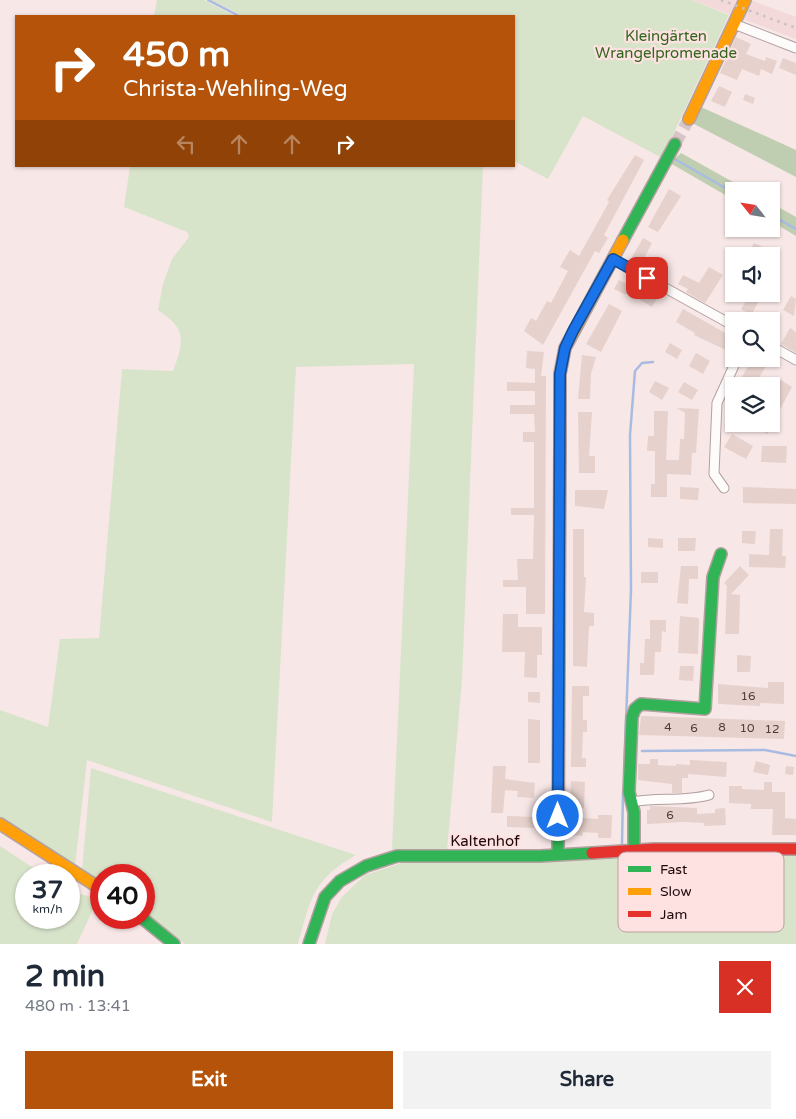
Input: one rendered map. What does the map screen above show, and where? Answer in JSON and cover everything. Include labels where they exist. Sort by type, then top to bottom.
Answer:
[{"type":"street","points":[[689,119],[745,2]]},
{"type":"street","points":[[734,24],[796,48]]},
{"type":"street","points":[[558,854],[560,374],[565,348],[573,331],[675,144]]},
{"type":"street","points":[[613,259],[725,321]]},
{"type":"street","points":[[780,351],[796,360]]},
{"type":"street","points":[[724,488],[714,474],[717,403],[733,367]]},
{"type":"street","points":[[634,850],[632,802],[629,792],[632,717],[635,709],[641,704],[705,709],[713,577],[722,554]]},
{"type":"street","points":[[632,802],[650,799],[695,799],[709,795]]},
{"type":"street","points":[[0,824],[90,882]]},
{"type":"street","name":"Kaltenhof","points":[[309,944],[325,897],[340,881],[366,866],[397,856],[558,854],[634,850],[796,849]]},
{"type":"street","points":[[155,929],[174,944]]},
{"type":"shaded area","points":[[692,0],[751,0],[796,17],[796,39]]},
{"type":"green space","points":[[157,0],[204,0],[233,15],[154,15]]},
{"type":"green space","name":"Kleingärten Wrangelpromenade","points":[[211,0],[692,0],[729,15],[662,158],[583,116],[548,179],[515,162],[515,15],[241,15]]},
{"type":"green space","points":[[701,107],[796,150],[796,177],[694,124]]},
{"type":"green space","points":[[681,153],[733,182],[725,182],[725,195],[670,163]]},
{"type":"green space","points":[[130,167],[483,167],[462,680],[447,851],[392,849],[414,364],[296,367],[272,822],[87,760],[75,864],[72,864],[0,817],[0,710],[48,727],[60,639],[99,638],[122,369],[173,371],[181,344],[180,336],[174,323],[158,310],[163,284],[172,259],[189,237],[187,232],[124,207]]},
{"type":"green space","points":[[780,208],[796,217],[796,236],[780,226]]},
{"type":"green space","points":[[91,768],[356,855],[330,873],[315,892],[298,944],[185,944],[155,921],[155,864],[90,864],[90,875],[82,870]]},
{"type":"green space","points":[[0,846],[27,864],[15,864],[15,929],[80,929],[80,894],[90,899],[90,916],[77,944],[0,944]]},
{"type":"green space","points":[[618,854],[618,932],[784,932],[784,854],[796,854],[796,944],[325,944],[332,914],[342,897],[365,875],[402,863]]},
{"type":"building","points":[[736,37],[751,44],[746,54],[765,61],[766,57],[777,61],[772,74],[761,69],[759,76],[742,69],[737,80],[720,73]]},
{"type":"building","points":[[783,58],[796,63],[796,75],[779,68]]},
{"type":"building","points":[[719,86],[732,92],[725,107],[711,101]]},
{"type":"building","points":[[745,94],[755,98],[753,104],[743,100]]},
{"type":"building","points":[[635,155],[644,160],[604,235],[608,238],[599,253],[595,251],[543,345],[524,331],[531,318],[536,321],[547,301],[551,303],[568,271],[560,267],[570,250],[579,256],[609,202],[607,200]]},
{"type":"building","points":[[669,189],[681,196],[658,232],[648,227]]},
{"type":"building","points":[[643,238],[652,243],[641,264],[631,259]]},
{"type":"building","points":[[754,243],[763,247],[752,247]]},
{"type":"building","points":[[709,267],[723,275],[705,303],[686,292],[688,289],[678,284],[683,275],[699,283]]},
{"type":"building","points":[[619,280],[640,291],[642,288],[658,297],[652,307],[627,292],[626,295],[614,289]]},
{"type":"building","points":[[791,296],[796,299],[794,316],[783,310]]},
{"type":"building","points":[[745,302],[758,302],[753,312],[746,312],[741,309]]},
{"type":"building","points":[[609,304],[622,311],[601,352],[586,344]]},
{"type":"building","points":[[683,309],[725,333],[725,350],[694,335],[695,333],[676,322]]},
{"type":"building","points":[[790,328],[796,332],[796,353],[781,344]]},
{"type":"building","points":[[670,343],[682,350],[677,359],[665,352]]},
{"type":"building","points":[[527,351],[544,352],[541,376],[546,376],[545,614],[526,614],[526,587],[503,587],[503,580],[518,580],[517,559],[533,559],[534,515],[511,515],[511,508],[534,508],[534,442],[523,442],[523,432],[535,432],[534,414],[510,414],[510,405],[535,405],[535,391],[507,391],[507,382],[535,383],[535,369],[526,368]]},
{"type":"building","points":[[696,353],[710,361],[703,374],[689,366]]},
{"type":"building","points":[[582,355],[596,357],[591,374],[590,399],[578,399]]},
{"type":"building","points":[[748,367],[765,367],[760,377],[742,377]]},
{"type":"building","points":[[780,380],[792,387],[780,410]]},
{"type":"building","points":[[655,381],[669,388],[662,400],[649,392]]},
{"type":"building","points":[[684,382],[698,390],[692,400],[678,392]]},
{"type":"building","points":[[677,408],[699,409],[696,453],[692,453],[691,475],[667,474],[667,497],[651,497],[651,484],[655,484],[655,451],[647,451],[648,436],[654,436],[654,411],[668,411],[666,460],[679,460],[680,439],[684,439],[685,413]]},
{"type":"building","points":[[578,412],[592,412],[589,456],[595,456],[595,473],[579,473]]},
{"type":"building","points":[[732,434],[753,446],[746,459],[724,447]]},
{"type":"building","points":[[762,446],[787,446],[786,463],[761,462]]},
{"type":"building","points":[[680,487],[699,488],[698,500],[680,499]]},
{"type":"building","points":[[743,487],[796,489],[796,504],[743,503]]},
{"type":"building","points":[[575,490],[608,490],[604,509],[575,506]]},
{"type":"building","points":[[573,529],[584,529],[584,577],[586,577],[584,612],[594,613],[594,626],[589,626],[587,667],[573,666]]},
{"type":"building","points":[[770,529],[783,529],[782,556],[786,556],[785,568],[749,567],[749,554],[769,555]]},
{"type":"building","points":[[742,531],[756,531],[755,544],[742,543]]},
{"type":"building","points":[[648,538],[663,539],[663,548],[648,547]]},
{"type":"building","points":[[678,538],[696,538],[695,551],[678,551]]},
{"type":"building","points":[[681,566],[698,566],[698,579],[689,579],[688,604],[677,603]]},
{"type":"building","points":[[740,566],[749,575],[731,594],[740,595],[739,634],[725,634],[727,586],[724,583]]},
{"type":"building","points":[[641,572],[658,572],[658,583],[641,583]]},
{"type":"building","points":[[503,614],[518,614],[518,627],[542,627],[542,655],[537,655],[537,678],[524,677],[525,652],[502,652]]},
{"type":"building","points":[[680,616],[699,618],[698,654],[678,653]]},
{"type":"building","points":[[650,620],[666,620],[666,632],[662,631],[661,652],[655,652],[654,675],[640,675],[640,663],[644,663],[645,639],[650,639]]},
{"type":"building","points":[[737,655],[751,656],[750,672],[737,672]]},
{"type":"building","points":[[680,666],[694,666],[693,681],[679,680]]},
{"type":"building","points":[[768,682],[784,682],[784,704],[760,703],[760,706],[718,704],[718,684],[768,688]]},
{"type":"building","points":[[572,686],[589,686],[589,696],[583,696],[583,720],[587,720],[587,732],[583,732],[582,758],[586,758],[586,767],[571,767]]},
{"type":"building","points":[[528,692],[540,692],[540,703],[528,702]]},
{"type":"building","points":[[641,716],[785,721],[784,739],[639,735]]},
{"type":"building","points":[[528,719],[540,720],[540,763],[528,763]]},
{"type":"building","points":[[650,759],[658,759],[658,765],[676,766],[676,764],[690,765],[690,760],[727,762],[726,777],[688,774],[688,778],[682,778],[682,793],[672,793],[672,784],[638,780],[638,764],[650,764]]},
{"type":"building","points":[[756,761],[770,765],[768,775],[753,772]]},
{"type":"building","points":[[493,766],[506,766],[505,779],[535,783],[534,798],[517,797],[518,791],[505,790],[503,813],[491,813]]},
{"type":"building","points":[[786,766],[794,767],[793,775],[785,774]]},
{"type":"building","points":[[571,781],[585,782],[584,808],[570,807]]},
{"type":"building","points":[[764,782],[772,782],[772,792],[785,792],[785,818],[796,819],[796,835],[772,835],[773,809],[751,809],[751,804],[729,803],[729,786],[742,786],[742,789],[764,790]]},
{"type":"building","points":[[650,806],[697,808],[697,814],[715,813],[715,809],[725,808],[726,825],[704,826],[704,823],[684,822],[647,824],[647,810],[650,810]]},
{"type":"building","points":[[598,815],[612,815],[611,838],[598,838],[598,833],[583,832],[582,836],[570,835],[571,822],[583,823],[583,818],[598,819]]},
{"type":"building","points":[[507,816],[534,817],[534,828],[507,827]]},
{"type":"waterway","points":[[208,0],[237,15]]},
{"type":"waterway","points":[[673,158],[725,188]]},
{"type":"waterway","points":[[780,220],[796,229]]},
{"type":"waterway","points":[[624,772],[631,590],[630,435],[635,371],[642,363],[653,362]]},
{"type":"waterway","points":[[642,751],[765,750],[796,756]]},
{"type":"waterway","points":[[622,844],[623,793]]},
{"type":"tunnel","points":[[675,144],[689,119]]},
{"type":"railway","points":[[721,0],[796,28]]},
{"type":"traffic: fast","points":[[623,240],[675,144]]},
{"type":"traffic: fast","points":[[558,854],[560,442]]},
{"type":"traffic: fast","points":[[634,850],[634,812],[629,792],[632,717],[635,709],[641,704],[705,709],[713,577],[721,554]]},
{"type":"traffic: fast","points":[[309,944],[325,897],[340,881],[366,866],[397,856],[540,856],[592,853]]},
{"type":"traffic: fast","points":[[155,929],[174,944]]},
{"type":"traffic: slow","points":[[689,119],[745,0]]},
{"type":"traffic: slow","points":[[560,442],[560,374],[565,348],[623,240]]},
{"type":"traffic: slow","points":[[0,824],[90,882]]},
{"type":"traffic: jam","points":[[592,853],[654,849],[796,849]]},
{"type":"route","points":[[558,816],[560,374],[565,348],[613,259],[647,278]]}]
